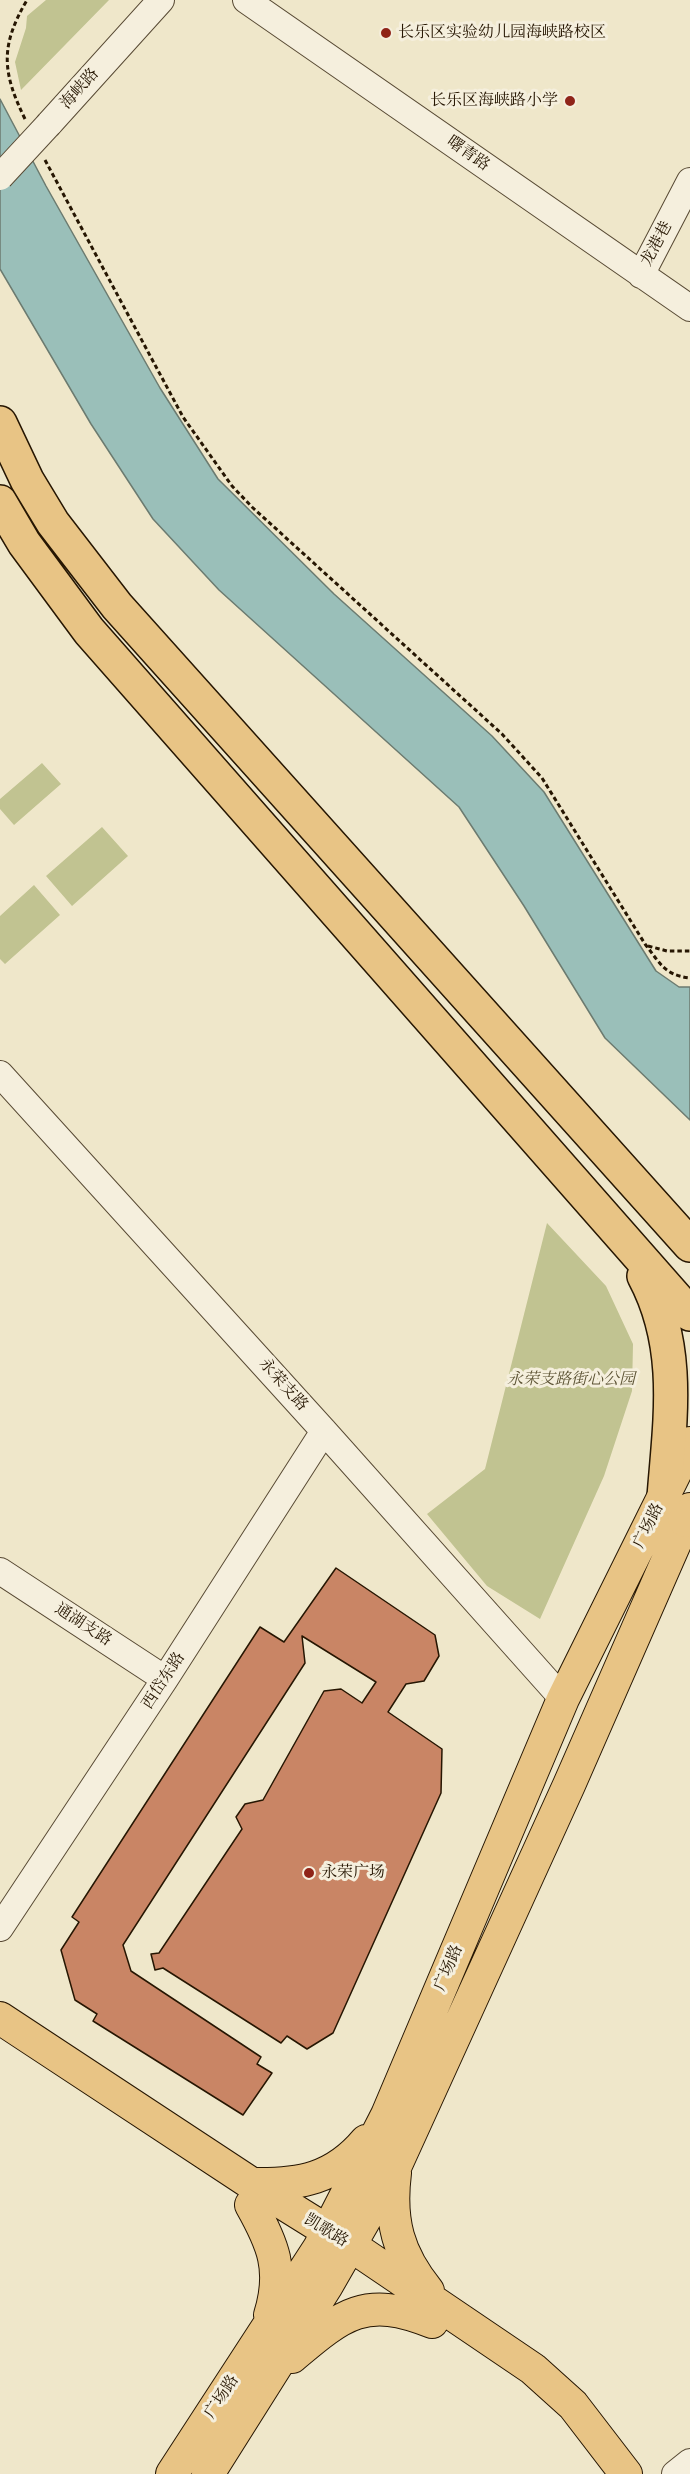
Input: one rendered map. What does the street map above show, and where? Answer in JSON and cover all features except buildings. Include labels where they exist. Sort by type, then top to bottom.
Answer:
[{"type":"highway","points":[[0,423],[27,480],[53,523],[117,606],[690,1245]]},
{"type":"highway","points":[[0,502],[24,543],[89,631],[690,1314]]},
{"type":"highway","points":[[627,1245],[655,1298],[667,1335],[682,1511]]},
{"type":"main road","name":"广场路","points":[[172,2474],[264,2331],[334,2247],[396,2165],[569,1785],[682,1511],[690,1443]]},
{"type":"main road","name":"广场路","points":[[208,2474],[268,2377],[334,2247],[387,2115],[563,1699],[682,1511]]},
{"type":"main road","name":"凯歌路","points":[[0,2018],[251,2195]]},
{"type":"main road","name":"凯歌路","points":[[0,2041],[251,2195],[436,2314],[502,2347],[555,2387],[573,2405],[626,2474]]},
{"type":"main road","points":[[264,2331],[275,2299],[277,2280],[275,2259],[271,2243],[251,2195],[327,2174],[355,2154],[387,2115]]},
{"type":"main road","points":[[396,2165],[392,2198],[393,2220],[398,2238],[436,2314]]},
{"type":"main road","points":[[268,2377],[339,2320],[356,2312],[395,2309],[436,2314]]},
{"type":"main road","name":"凯歌路","points":[[436,2314],[546,2407],[602,2474]]},
{"type":"street","name":"海峡路","points":[[0,177],[38,118],[141,0]]},
{"type":"street","name":"海峡路","points":[[0,153],[161,0]]},
{"type":"street","name":"曙青路","points":[[246,0],[690,308]]},
{"type":"street","name":"龙港巷","points":[[641,274],[690,181]]},
{"type":"street","name":"永荣支路","points":[[0,1074],[563,1699]]},
{"type":"street","name":"西岱东路","points":[[0,1928],[165,1679],[324,1431]]},
{"type":"street","name":"通湖支路","points":[[0,1571],[165,1679]]},
{"type":"street","points":[[675,2474],[690,2462]]},
{"type":"path","points":[[27,0],[14,21],[6,68],[11,91],[38,118]]},
{"type":"path","points":[[40,151],[183,417],[232,486],[502,734],[525,758],[542,778],[647,946],[662,966],[675,976],[690,978]]},
{"type":"path","points":[[647,946],[667,951],[690,951]]},
{"type":"green space","points":[[46,0],[109,0],[21,90],[15,62],[26,28],[27,16]]},
{"type":"green space","points":[[42,763],[61,784],[14,825],[0,809],[0,799]]},
{"type":"green space","points":[[102,827],[128,856],[72,906],[46,876]]},
{"type":"green space","points":[[34,885],[60,915],[5,964],[0,959],[0,916]]},
{"type":"green space","name":"永荣支路街心公园","points":[[547,1223],[606,1286],[633,1344],[632,1391],[604,1476],[540,1619],[487,1586],[427,1514],[485,1469]]},
{"type":"water","points":[[0,99],[46,186],[160,388],[218,479],[334,594],[492,736],[544,792],[656,971],[679,987],[690,987],[690,1120],[605,1038],[524,906],[459,807],[219,590],[153,519],[91,424],[0,269]]},
{"type":"place","name":"长乐区实验幼儿园海峡路校区","points":[[386,33]]},
{"type":"place","name":"长乐区海峡路小学","points":[[570,101]]},
{"type":"place","name":"永荣广场","points":[[309,1873]]}]
